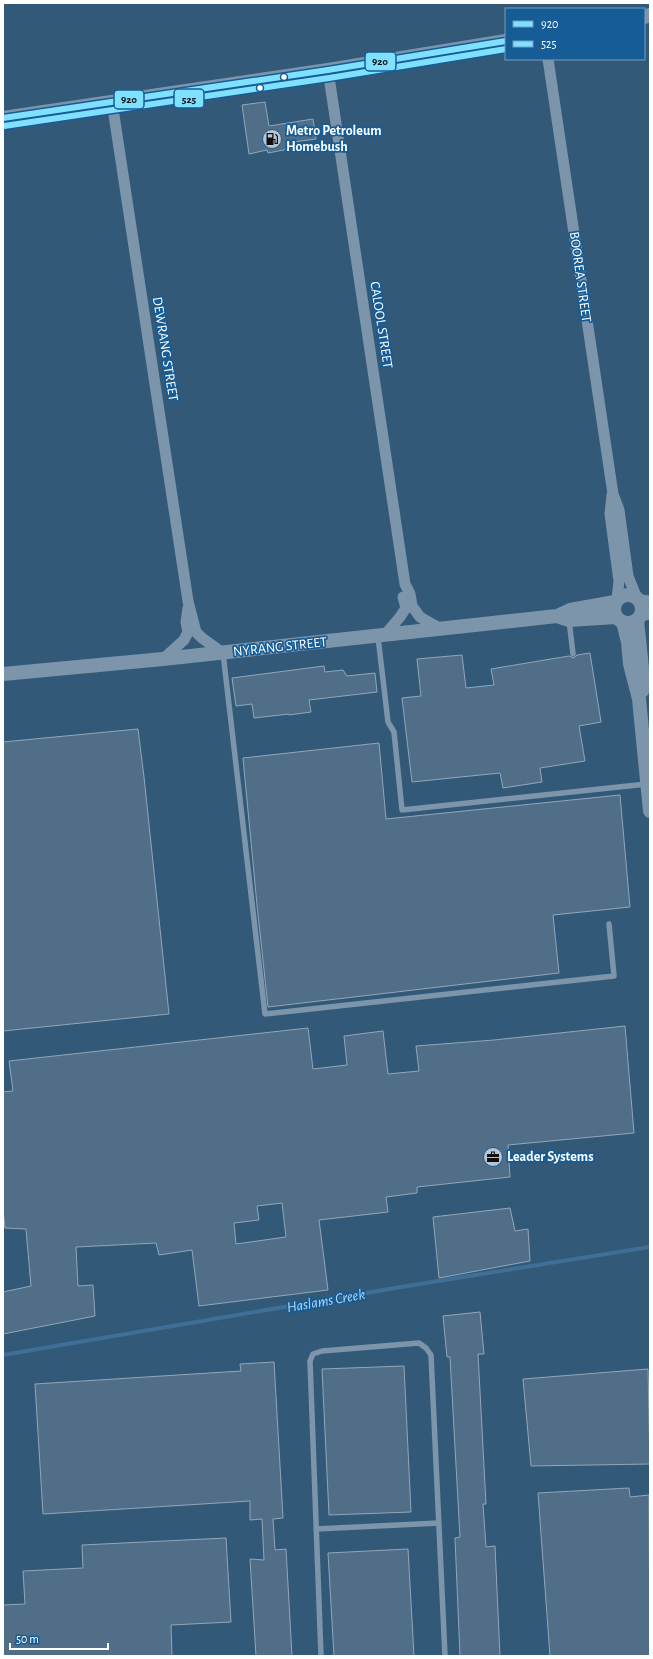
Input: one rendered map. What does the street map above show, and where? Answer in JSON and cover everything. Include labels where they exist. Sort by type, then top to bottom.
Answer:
[{"type":"street","points":[[3,118],[328,70],[505,41]]},
{"type":"street","name":"BOOREA STREET","points":[[548,60],[613,494],[619,510],[628,576],[642,599]]},
{"type":"street","name":"CALOOL STREET","points":[[328,70],[405,584],[403,596],[406,608],[400,618],[381,636]]},
{"type":"street","name":"DEWRANG STREET","points":[[112,102],[188,601],[196,632],[223,653]]},
{"type":"street","name":"BOOREA STREET","points":[[613,494],[610,514],[619,581],[616,601]]},
{"type":"street","name":"CALOOL STREET","points":[[405,584],[410,594],[412,606],[420,617],[441,629]]},
{"type":"street","name":"NYRANG STREET","points":[[563,618],[570,610],[616,601],[625,594],[642,599]]},
{"type":"street","points":[[642,599],[642,606],[633,618],[628,642],[630,664],[639,699],[650,811]]},
{"type":"street","name":"DEWRANG STREET","points":[[162,660],[184,640],[188,632],[186,622],[188,601]]},
{"type":"street","points":[[616,601],[613,608],[633,618]]},
{"type":"street","name":"NYRANG STREET","points":[[3,674],[162,660],[441,629],[563,618],[633,618]]},
{"type":"lane","points":[[563,618],[573,654]]},
{"type":"lane","points":[[381,636],[388,722],[394,732],[402,810],[647,784]]},
{"type":"lane","points":[[223,653],[264,1014],[614,976],[609,924]]},
{"type":"lane","points":[[322,1656],[310,1361],[313,1354],[322,1351],[419,1343],[426,1348],[431,1355],[445,1656]]},
{"type":"lane","points":[[316,1529],[439,1523]]},
{"type":"building","points":[[265,102],[269,126],[313,119],[316,139],[293,142],[294,148],[268,153],[267,150],[249,154],[242,105]]},
{"type":"building","points":[[590,653],[601,722],[579,726],[585,761],[540,768],[542,782],[503,788],[500,773],[412,782],[402,698],[421,696],[417,659],[462,655],[466,688],[494,685],[491,669],[569,656],[574,658],[577,655]]},
{"type":"building","points":[[324,666],[325,672],[343,670],[347,676],[375,673],[377,692],[309,700],[311,712],[289,715],[254,718],[252,704],[236,706],[232,678]]},
{"type":"building","points":[[138,729],[169,1014],[3,1031],[3,742]]},
{"type":"building","points":[[379,743],[386,819],[620,795],[630,907],[553,915],[559,973],[268,1007],[243,758]]},
{"type":"building","points":[[625,1026],[634,1133],[508,1145],[510,1177],[417,1187],[417,1193],[386,1197],[388,1212],[319,1220],[328,1290],[199,1306],[192,1250],[159,1255],[156,1243],[76,1247],[78,1286],[93,1285],[95,1316],[3,1334],[3,1292],[31,1286],[26,1229],[5,1228],[3,1210],[3,1092],[13,1091],[9,1061],[308,1028],[313,1069],[347,1065],[344,1036],[383,1031],[388,1074],[419,1071],[416,1046],[494,1040]],"holes":[[[282,1203],[286,1237],[236,1244],[234,1223],[259,1220],[257,1206]]]},
{"type":"building","points":[[510,1208],[515,1231],[528,1229],[530,1261],[439,1278],[433,1217]]},
{"type":"building","points":[[480,1312],[484,1354],[478,1354],[486,1504],[483,1504],[486,1547],[495,1546],[500,1656],[460,1656],[455,1538],[460,1537],[450,1357],[447,1357],[443,1316]]},
{"type":"building","points":[[274,1362],[283,1518],[273,1519],[275,1550],[286,1549],[292,1656],[256,1656],[250,1559],[264,1560],[262,1519],[250,1520],[250,1501],[43,1514],[35,1384],[241,1371],[240,1364]]},
{"type":"building","points":[[404,1366],[411,1512],[329,1515],[322,1369]]},
{"type":"building","points":[[648,1369],[650,1464],[531,1466],[523,1379]]},
{"type":"building","points":[[629,1488],[630,1497],[649,1495],[650,1656],[550,1656],[538,1493]]},
{"type":"building","points":[[226,1538],[231,1622],[171,1625],[172,1656],[3,1656],[3,1605],[25,1604],[23,1571],[83,1568],[82,1545]]},
{"type":"building","points":[[408,1549],[414,1656],[334,1656],[328,1553]]},
{"type":"waterway","name":"Haslams Creek","points":[[3,1355],[407,1286],[650,1247]]},
{"type":"transit line","name":"920","points":[[3,118],[328,70],[505,41]]},
{"type":"transit line","name":"525","points":[[4,126],[329,78],[505,49]]},
{"type":"place","name":"Metro Petroleum Homebush","points":[[272,139]]},
{"type":"place","name":"Leader Systems","points":[[493,1157]]}]
